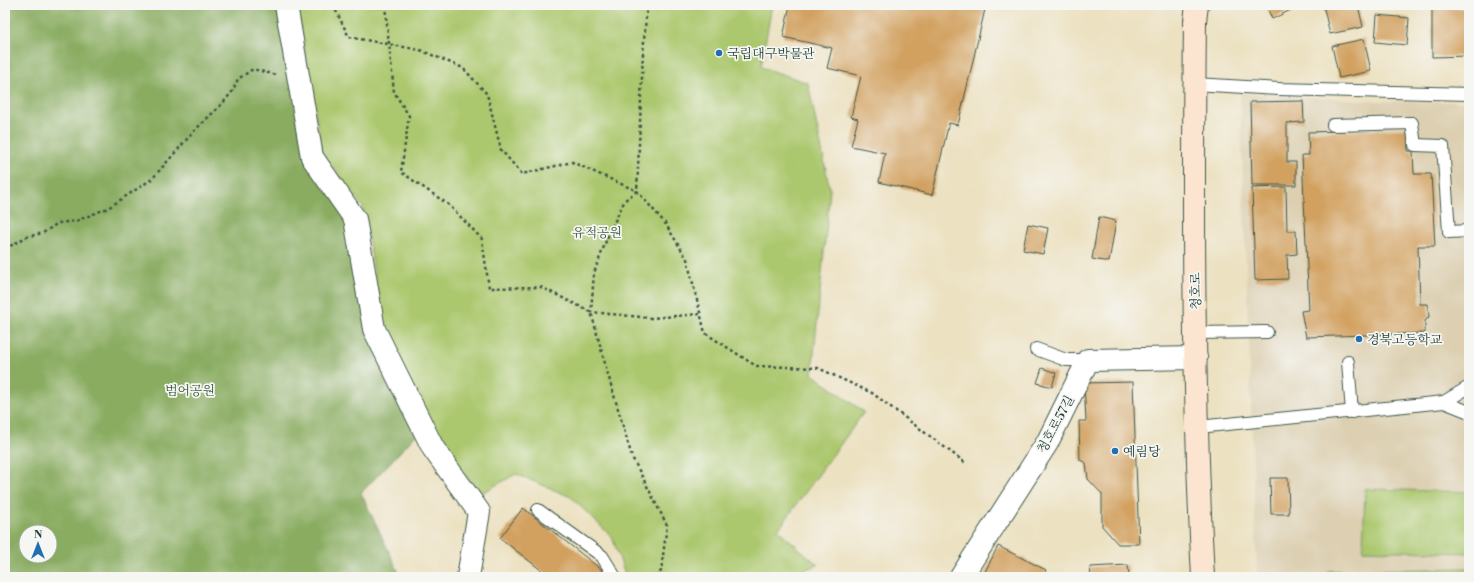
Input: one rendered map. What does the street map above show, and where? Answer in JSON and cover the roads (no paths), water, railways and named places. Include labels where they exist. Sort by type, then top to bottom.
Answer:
[{"type":"main road","name":"청호로","points":[[1197,5],[1195,21],[1194,84],[1196,358],[1203,577]]},
{"type":"street","points":[[286,5],[312,157],[355,219],[374,329],[433,448],[479,512],[468,577]]},
{"type":"street","points":[[1088,360],[1196,358]]},
{"type":"street","name":"청호로57길","points":[[961,577],[1047,443],[1088,360]]},
{"type":"lane","points":[[1194,84],[1287,89],[1469,94]]},
{"type":"lane","points":[[1333,125],[1412,123],[1415,145],[1443,146],[1449,232],[1469,231]]},
{"type":"lane","points":[[1196,333],[1267,332]]},
{"type":"lane","points":[[1036,349],[1066,360],[1088,360]]},
{"type":"lane","points":[[1348,362],[1352,412]]},
{"type":"lane","points":[[1198,427],[1444,402],[1469,387]]},
{"type":"lane","points":[[1444,402],[1469,412]]},
{"type":"lane","points":[[538,510],[602,556],[615,577]]},
{"type":"place","name":"국립대구박물관","points":[[719,53]]},
{"type":"place","name":"경북고등학교","points":[[1359,339]]},
{"type":"place","name":"예림당","points":[[1115,451]]},
{"type":"park label","name":"유적공원","points":[[597,232]]},
{"type":"park label","name":"범어공원","points":[[190,390]]}]
